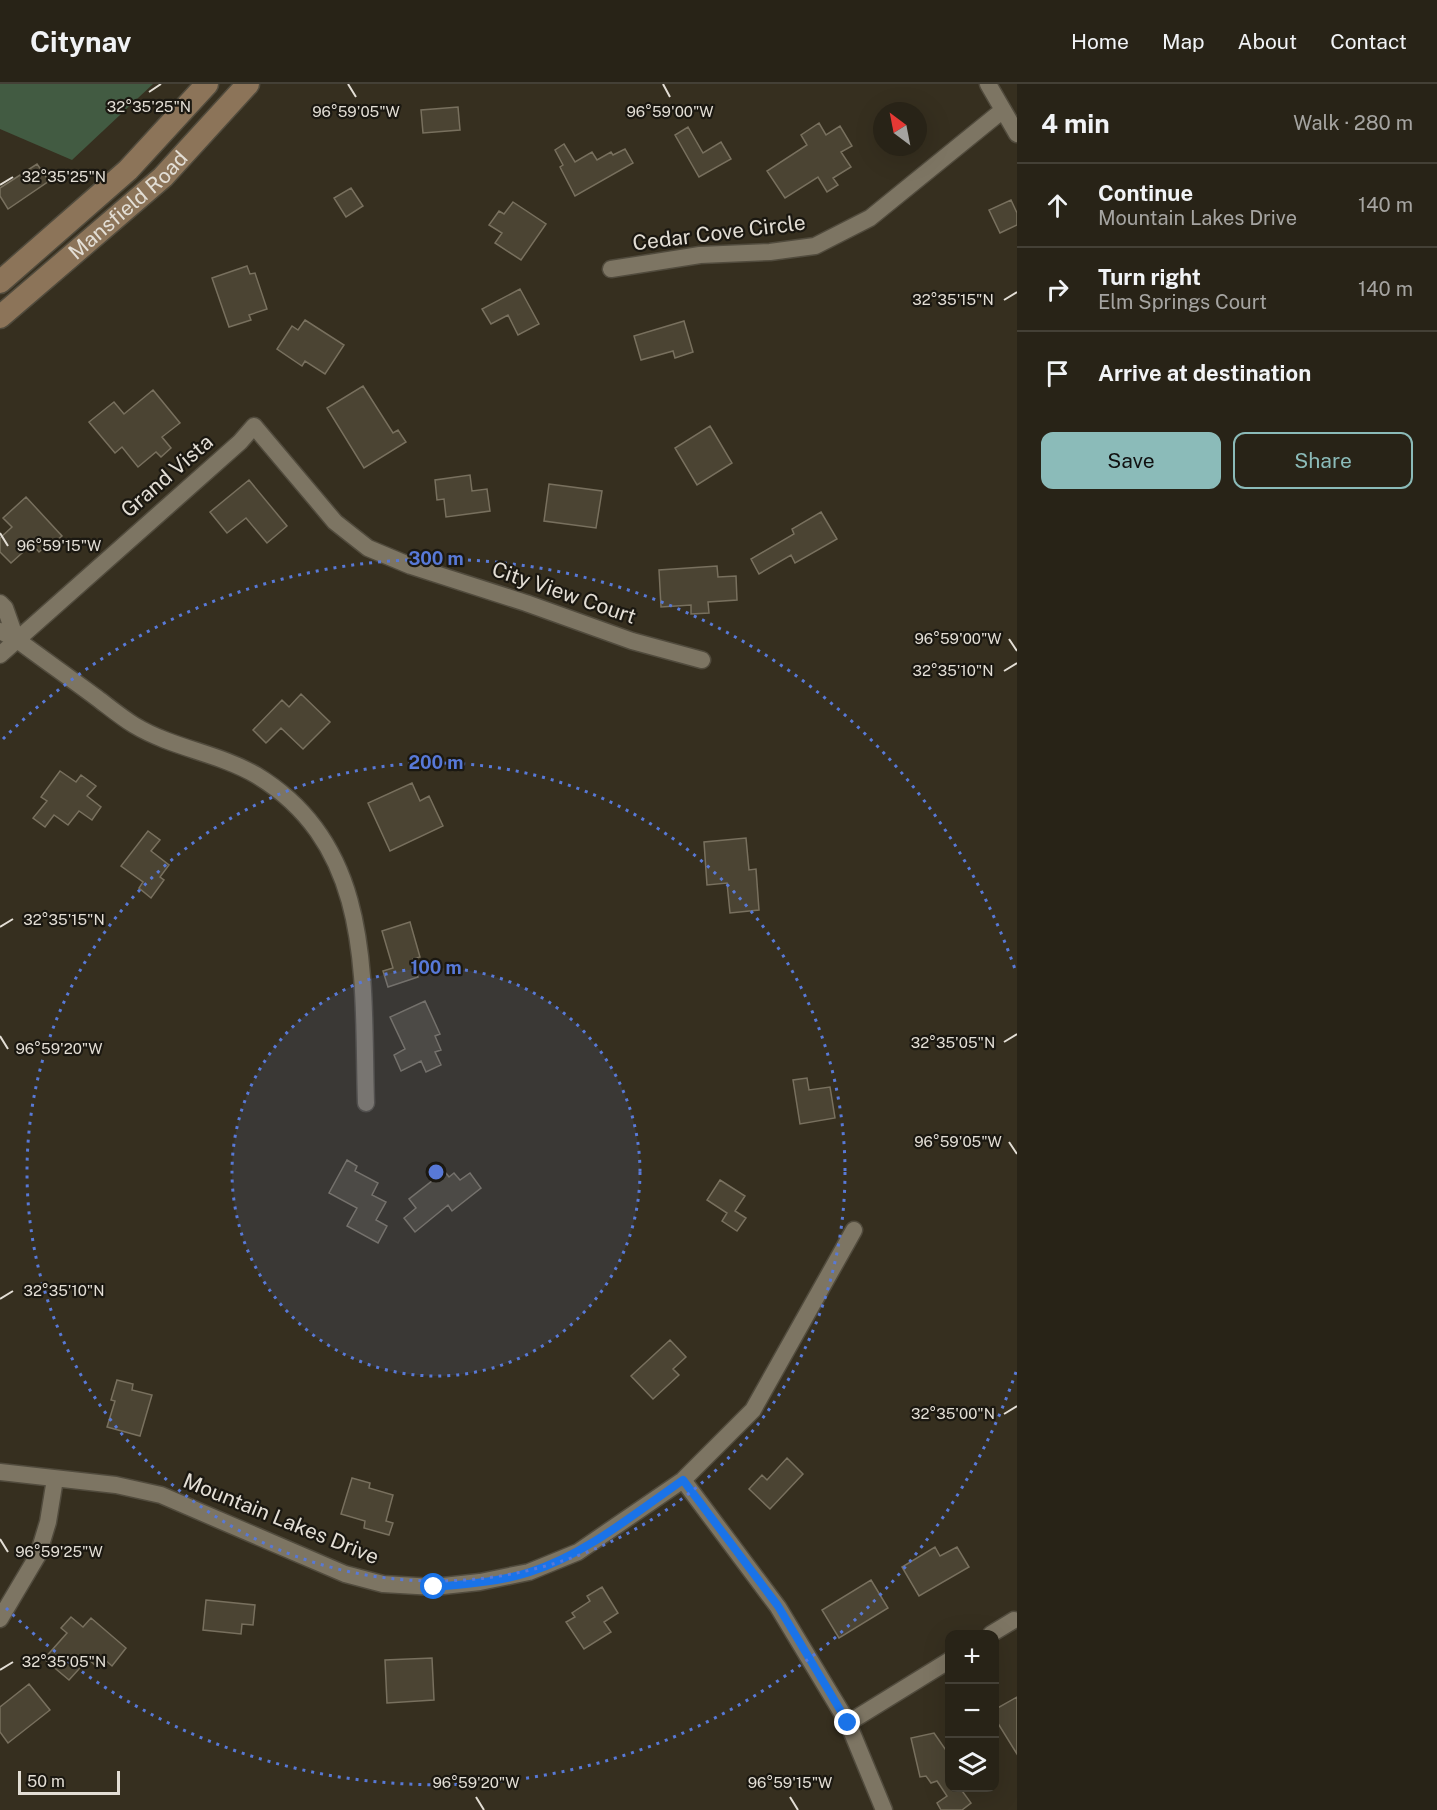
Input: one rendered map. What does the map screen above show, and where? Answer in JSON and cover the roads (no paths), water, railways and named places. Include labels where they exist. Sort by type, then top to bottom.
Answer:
[{"type":"main road","name":"Mansfield Road","points":[[0,282],[128,170],[207,84]]},
{"type":"main road","name":"Mansfield Road","points":[[0,318],[163,177],[248,84]]},
{"type":"street","points":[[988,84],[1017,134]]},
{"type":"street","name":"Cedar Cove Circle","points":[[611,269],[700,255],[764,253],[815,246],[870,218],[1003,110]]},
{"type":"street","name":"Grand Vista","points":[[0,655],[217,462],[254,426]]},
{"type":"street","name":"City View Court","points":[[254,426],[335,522],[368,548],[411,566],[632,640],[702,660]]},
{"type":"street","points":[[0,603],[5,608],[16,639]]},
{"type":"street","points":[[0,631],[16,639],[134,725],[173,744],[223,760],[256,776],[288,800],[317,831],[337,862],[351,900],[361,954],[366,1103]]},
{"type":"street","name":"Mountain Lakes Drive","points":[[0,1472],[116,1485],[161,1495],[345,1574],[382,1584],[434,1587],[480,1582],[529,1572],[578,1552],[683,1480],[753,1410],[854,1230]]},
{"type":"street","points":[[0,1619],[38,1555],[48,1522],[55,1479]]},
{"type":"street","points":[[683,1480],[778,1606],[848,1723],[884,1810]]},
{"type":"street","points":[[999,1630],[1014,1620]]},
{"type":"street","points":[[848,1723],[945,1663]]}]
